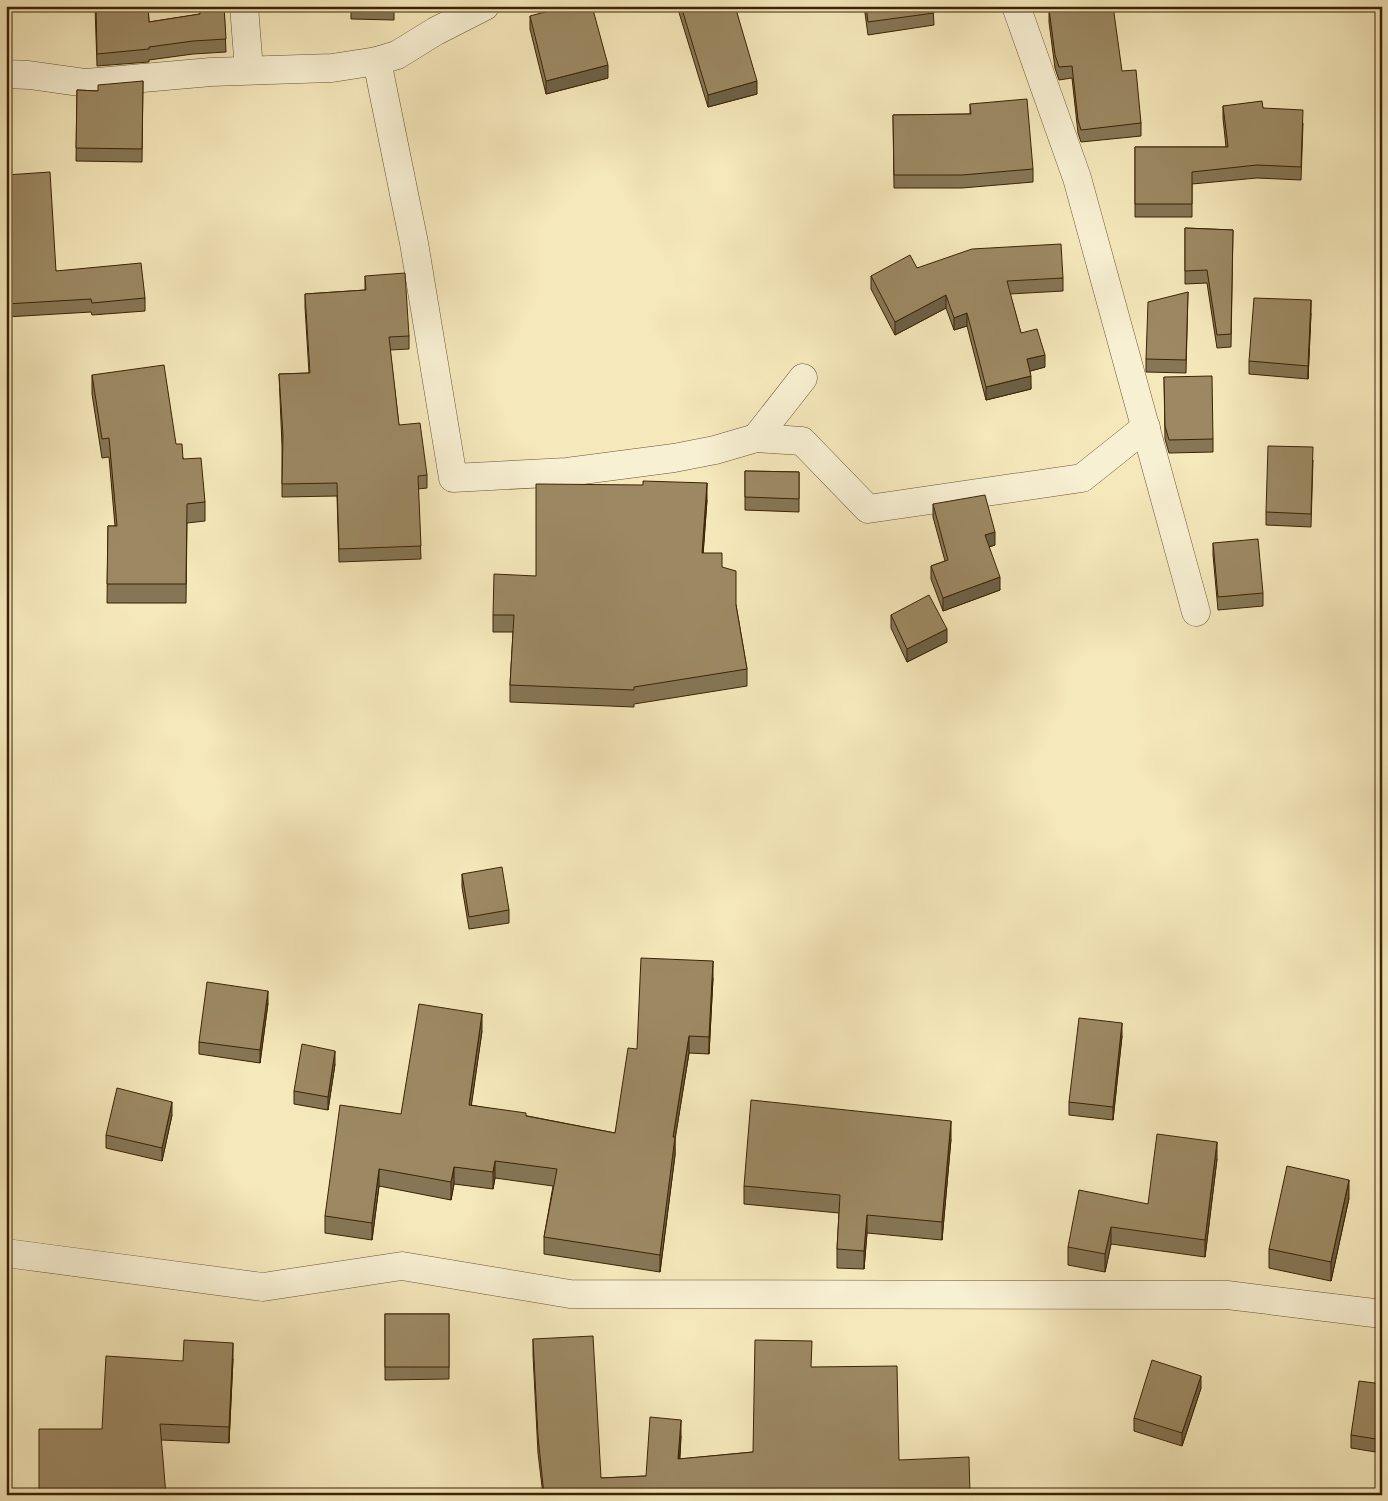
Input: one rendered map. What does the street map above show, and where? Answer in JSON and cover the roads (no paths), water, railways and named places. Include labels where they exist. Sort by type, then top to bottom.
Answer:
[{"type":"street","points":[[244,6],[249,70]]},
{"type":"street","points":[[6,74],[29,75],[86,83],[174,74],[332,68],[377,61],[397,55],[436,31],[485,6]]},
{"type":"street","points":[[1016,6],[1077,178],[1196,612]]},
{"type":"street","points":[[377,61],[414,243],[453,478],[567,472],[674,458],[716,450],[756,438],[802,441],[868,509],[1082,478],[1146,427]]},
{"type":"street","points":[[756,438],[802,378]]},
{"type":"street","points":[[6,1253],[263,1287],[402,1266],[570,1294],[1227,1295],[1382,1314]]}]
